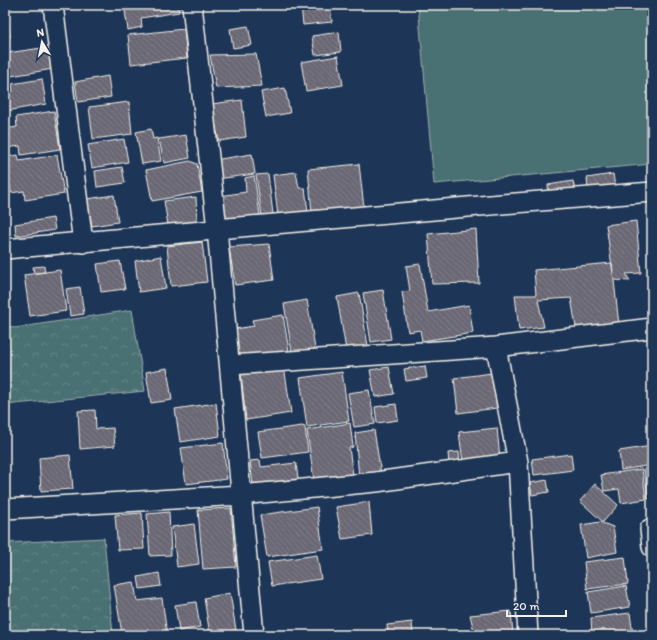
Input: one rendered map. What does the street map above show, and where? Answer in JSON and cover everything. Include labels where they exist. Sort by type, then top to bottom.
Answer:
[{"type":"street","points":[[53,5],[83,243]]},
{"type":"street","points":[[192,5],[217,229],[254,635]]},
{"type":"street","points":[[5,249],[83,243],[217,229],[652,192]]},
{"type":"street","points":[[230,365],[496,347],[652,328]]},
{"type":"street","points":[[496,347],[518,462],[528,635]]},
{"type":"street","points":[[5,509],[241,495],[376,482],[518,462]]},
{"type":"green space","points":[[418,5],[652,5],[652,164],[434,184]]},
{"type":"green space","points":[[132,310],[145,391],[5,405],[5,325],[15,328]]},
{"type":"green space","points":[[104,538],[113,635],[5,635],[5,543]]},
{"type":"building","points":[[124,5],[178,5],[179,12],[141,18],[142,27],[128,30]]},
{"type":"building","points":[[301,5],[330,5],[332,22],[303,25]]},
{"type":"building","points":[[5,20],[8,20],[10,37],[5,38]]},
{"type":"building","points":[[248,26],[252,45],[233,48],[230,29]]},
{"type":"building","points":[[184,29],[187,58],[131,64],[128,35]]},
{"type":"building","points":[[339,32],[341,52],[315,55],[312,36]]},
{"type":"building","points":[[49,47],[53,69],[5,77],[5,62],[9,61],[7,53]]},
{"type":"building","points":[[256,54],[262,86],[216,88],[210,55]]},
{"type":"building","points":[[338,56],[343,85],[306,91],[301,62]]},
{"type":"building","points":[[108,76],[111,97],[78,102],[75,82]]},
{"type":"building","points":[[42,79],[46,104],[7,111],[5,93],[13,91],[12,84]]},
{"type":"building","points":[[285,88],[290,113],[266,117],[261,92]]},
{"type":"building","points":[[242,100],[246,137],[219,141],[211,104]]},
{"type":"building","points":[[129,102],[132,134],[93,139],[89,107]]},
{"type":"building","points":[[54,111],[60,149],[21,155],[20,146],[6,148],[5,129],[17,127],[16,117]]},
{"type":"building","points":[[151,129],[153,139],[157,138],[161,161],[142,164],[136,132]]},
{"type":"building","points":[[186,135],[190,158],[164,163],[159,139]]},
{"type":"building","points":[[124,139],[128,162],[92,168],[88,145]]},
{"type":"building","points":[[252,154],[255,174],[217,179],[214,160]]},
{"type":"building","points":[[18,155],[19,161],[57,155],[64,194],[25,200],[24,191],[11,193],[5,157]]},
{"type":"building","points":[[190,161],[197,164],[202,192],[152,201],[146,170]]},
{"type":"building","points":[[359,164],[364,208],[312,213],[308,169]]},
{"type":"building","points":[[122,167],[125,183],[97,187],[95,171]]},
{"type":"building","points":[[296,172],[299,188],[305,188],[308,212],[278,216],[273,175]]},
{"type":"building","points":[[268,174],[273,214],[262,216],[256,175]]},
{"type":"building","points":[[613,174],[615,187],[588,190],[587,178]]},
{"type":"building","points":[[254,176],[260,215],[225,221],[220,196],[246,192],[245,178]]},
{"type":"building","points":[[573,181],[575,191],[549,195],[548,185]]},
{"type":"building","points":[[114,195],[118,222],[92,226],[87,199]]},
{"type":"building","points":[[196,197],[197,221],[168,225],[164,201]]},
{"type":"building","points":[[53,218],[55,230],[16,236],[15,224]]},
{"type":"building","points":[[636,221],[641,273],[626,274],[630,281],[614,280],[606,225]]},
{"type":"building","points":[[476,229],[479,283],[432,284],[428,234]]},
{"type":"building","points":[[202,242],[207,282],[171,286],[167,246]]},
{"type":"building","points":[[269,244],[274,280],[235,285],[229,247]]},
{"type":"building","points":[[161,256],[166,288],[139,292],[135,261]]},
{"type":"building","points":[[120,261],[125,289],[101,292],[97,264]]},
{"type":"building","points":[[612,263],[619,325],[577,333],[571,298],[538,300],[544,327],[519,330],[515,295],[536,295],[534,270]]},
{"type":"building","points":[[420,264],[428,312],[469,305],[473,333],[422,341],[420,330],[408,332],[402,292],[410,291],[406,266]]},
{"type":"building","points":[[44,266],[45,272],[34,273],[33,267]]},
{"type":"building","points":[[60,270],[66,311],[30,316],[24,275]]},
{"type":"building","points":[[80,287],[84,314],[70,316],[66,289]]},
{"type":"building","points":[[383,290],[391,339],[371,342],[363,293]]},
{"type":"building","points":[[359,293],[368,346],[346,350],[337,297]]},
{"type":"building","points":[[307,300],[315,349],[292,352],[284,304]]},
{"type":"building","points":[[283,315],[289,351],[239,358],[235,329],[254,326],[252,320]]},
{"type":"building","points":[[284,366],[291,413],[246,420],[241,374]]},
{"type":"building","points":[[425,366],[427,378],[406,381],[404,369]]},
{"type":"building","points":[[389,367],[394,394],[375,397],[370,370]]},
{"type":"building","points":[[167,368],[172,400],[151,403],[146,372]]},
{"type":"building","points":[[342,372],[349,421],[307,427],[300,378]]},
{"type":"building","points":[[492,373],[497,408],[458,413],[454,378]]},
{"type":"building","points":[[369,390],[375,424],[354,427],[348,393]]},
{"type":"building","points":[[216,403],[220,436],[180,442],[175,409]]},
{"type":"building","points":[[396,404],[398,420],[377,423],[375,407]]},
{"type":"building","points":[[95,410],[96,429],[113,428],[115,446],[80,449],[78,411]]},
{"type":"building","points":[[350,423],[353,447],[349,448],[353,475],[314,481],[307,430]]},
{"type":"building","points":[[302,426],[305,427],[308,452],[262,458],[258,432]]},
{"type":"building","points":[[497,428],[500,459],[463,463],[459,432]]},
{"type":"building","points":[[374,430],[381,474],[359,477],[355,433]]},
{"type":"building","points":[[223,443],[227,479],[186,484],[181,448]]},
{"type":"building","points":[[652,446],[652,465],[621,470],[619,451]]},
{"type":"building","points":[[459,452],[460,463],[449,464],[448,453]]},
{"type":"building","points":[[571,454],[573,470],[534,475],[532,459]]},
{"type":"building","points":[[70,455],[73,489],[41,491],[39,458]]},
{"type":"building","points":[[260,460],[261,467],[296,463],[298,479],[253,485],[250,461]]},
{"type":"building","points":[[652,468],[652,498],[648,499],[644,469]]},
{"type":"building","points":[[642,469],[646,499],[621,503],[619,489],[604,491],[601,475]]},
{"type":"building","points":[[547,480],[549,492],[532,495],[530,483]]},
{"type":"building","points":[[595,484],[618,505],[603,522],[580,501]]},
{"type":"building","points":[[369,502],[372,535],[342,539],[336,507]]},
{"type":"building","points":[[317,507],[323,549],[267,557],[260,515]]},
{"type":"building","points":[[231,508],[236,567],[203,569],[198,510]]},
{"type":"building","points":[[169,512],[171,555],[150,556],[147,514]]},
{"type":"building","points":[[142,513],[144,549],[118,550],[115,515]]},
{"type":"building","points":[[600,522],[613,527],[617,552],[586,558],[581,525]]},
{"type":"building","points":[[194,524],[199,564],[177,567],[172,527]]},
{"type":"building","points":[[317,555],[321,579],[272,586],[268,562]]},
{"type":"building","points":[[625,557],[628,584],[587,589],[584,562]]},
{"type":"building","points":[[159,573],[161,586],[140,589],[138,577]]},
{"type":"building","points":[[134,582],[137,601],[162,598],[167,635],[142,635],[142,631],[122,634],[114,585]]},
{"type":"building","points":[[626,586],[630,607],[591,613],[588,592]]},
{"type":"building","points":[[230,593],[236,630],[210,635],[204,598]]},
{"type":"building","points":[[196,602],[200,627],[179,631],[175,605]]},
{"type":"building","points":[[511,611],[513,635],[475,635],[470,615]]},
{"type":"building","points":[[630,613],[633,635],[592,635],[591,618]]},
{"type":"building","points":[[412,622],[413,635],[388,635],[387,625]]}]
